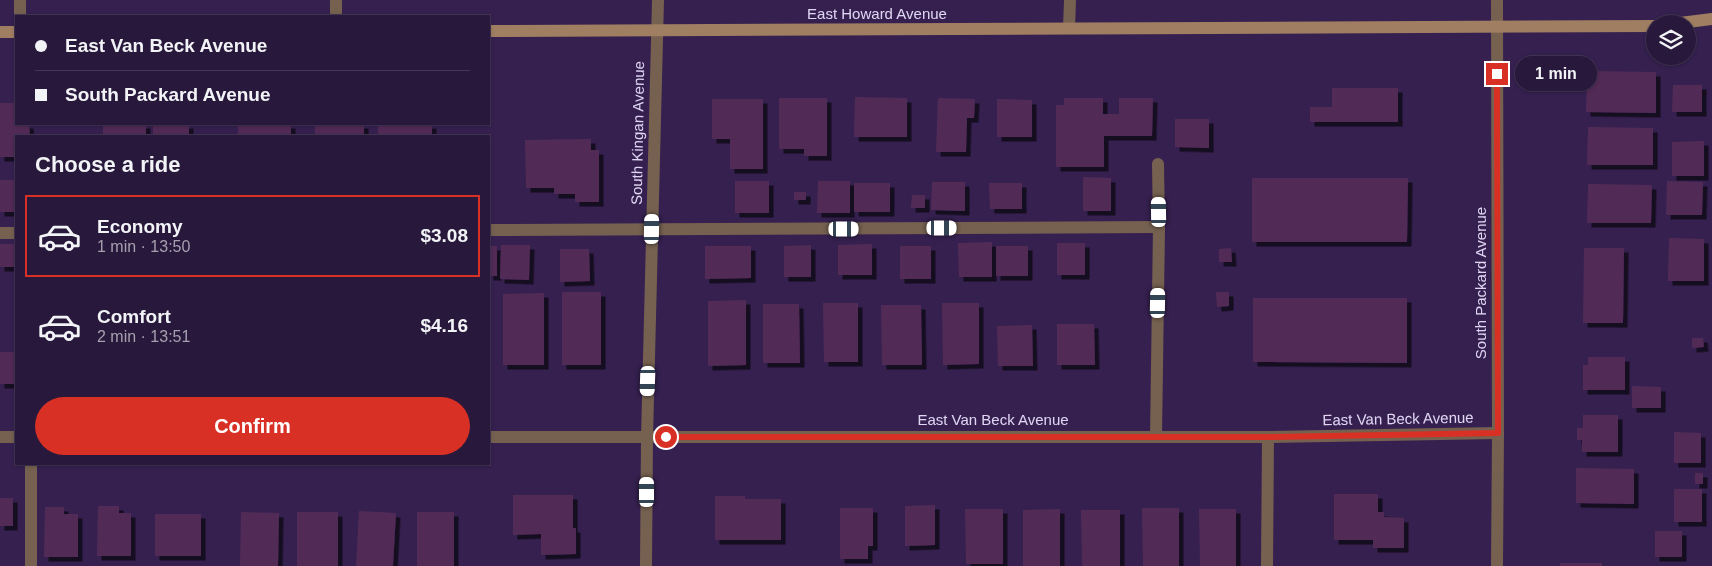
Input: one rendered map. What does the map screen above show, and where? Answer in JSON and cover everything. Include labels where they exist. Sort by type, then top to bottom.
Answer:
[{"type":"main road","points":[[1696,21],[1712,19]]},
{"type":"main road","name":"East Howard Avenue","points":[[490,31],[1646,26]]},
{"type":"main road","points":[[0,32],[15,32]]},
{"type":"street","points":[[20,0],[20,15]]},
{"type":"street","points":[[336,0],[336,15]]},
{"type":"street","name":"South Kingan Avenue","points":[[646,566],[647,437],[658,0]]},
{"type":"street","points":[[1069,28],[1070,0]]},
{"type":"street","name":"South Packard Avenue","points":[[1497,0],[1497,566]]},
{"type":"street","points":[[1156,437],[1158,164]]},
{"type":"street","points":[[490,230],[1159,227]]},
{"type":"street","points":[[0,233],[15,233]]},
{"type":"street","name":"East Van Beck Avenue","points":[[490,437],[1268,437],[1498,433]]},
{"type":"street","points":[[0,437],[15,437]]},
{"type":"street","points":[[1267,566],[1268,437]]},
{"type":"street","points":[[31,465],[31,566]]},
{"type":"building","points":[[1587,71],[1656,72],[1656,113],[1586,112]]},
{"type":"building","points":[[1673,85],[1702,85],[1702,112],[1672,112]]},
{"type":"building","points":[[1332,88],[1398,88],[1398,122],[1310,122],[1310,107],[1332,107]]},
{"type":"building","points":[[855,97],[907,98],[907,137],[854,137]]},
{"type":"building","points":[[779,98],[827,98],[827,156],[804,156],[804,149],[779,149]]},
{"type":"building","points":[[938,98],[975,99],[974,118],[967,118],[966,152],[936,152]]},
{"type":"building","points":[[1064,98],[1103,98],[1103,114],[1119,114],[1119,98],[1153,98],[1152,136],[1104,136],[1104,167],[1056,167],[1056,105],[1064,105]]},
{"type":"building","points":[[712,99],[763,99],[763,169],[730,169],[730,139],[712,139]]},
{"type":"building","points":[[997,99],[1032,100],[1032,137],[997,137]]},
{"type":"building","points":[[0,103],[15,103],[15,125],[29,125],[30,135],[15,135],[15,157],[0,157]]},
{"type":"building","points":[[1175,119],[1209,119],[1209,148],[1175,147]]},
{"type":"building","points":[[103,125],[146,125],[146,135],[103,135]]},
{"type":"building","points":[[153,125],[189,125],[189,135],[153,135]]},
{"type":"building","points":[[238,125],[291,125],[291,135],[238,135]]},
{"type":"building","points":[[315,125],[364,125],[364,135],[315,135]]},
{"type":"building","points":[[378,125],[432,125],[432,135],[378,135]]},
{"type":"building","points":[[1588,127],[1653,128],[1653,165],[1587,165]]},
{"type":"building","points":[[591,139],[591,150],[599,150],[599,202],[575,202],[575,194],[554,194],[554,188],[526,188],[525,140]]},
{"type":"building","points":[[1704,141],[1704,176],[1672,176],[1672,142]]},
{"type":"building","points":[[1083,177],[1111,178],[1111,211],[1083,211]]},
{"type":"building","points":[[1252,178],[1408,178],[1407,242],[1252,242]]},
{"type":"building","points":[[0,180],[15,180],[15,212],[0,212]]},
{"type":"building","points":[[735,181],[769,181],[769,213],[735,213]]},
{"type":"building","points":[[818,181],[850,181],[850,213],[817,213]]},
{"type":"building","points":[[1667,181],[1703,182],[1702,215],[1666,215]]},
{"type":"building","points":[[932,182],[965,182],[965,211],[931,210]]},
{"type":"building","points":[[854,183],[890,183],[890,212],[854,212]]},
{"type":"building","points":[[989,183],[1022,183],[1022,209],[990,209]]},
{"type":"building","points":[[1588,184],[1652,185],[1651,223],[1587,223]]},
{"type":"building","points":[[794,192],[806,192],[806,200],[794,200]]},
{"type":"building","points":[[912,195],[925,195],[925,208],[911,208]]},
{"type":"building","points":[[1669,238],[1704,239],[1704,281],[1668,281]]},
{"type":"building","points":[[992,242],[992,277],[959,277],[958,243]]},
{"type":"building","points":[[1057,243],[1085,243],[1085,275],[1057,275]]},
{"type":"building","points":[[0,244],[14,244],[15,267],[0,267]]},
{"type":"building","points":[[872,244],[872,275],[838,275],[838,245]]},
{"type":"building","points":[[501,245],[530,245],[529,280],[500,279]]},
{"type":"building","points":[[811,245],[811,277],[784,277],[784,246]]},
{"type":"building","points":[[490,246],[497,246],[497,276],[490,276]]},
{"type":"building","points":[[705,246],[751,246],[751,278],[705,279]]},
{"type":"building","points":[[900,246],[931,246],[931,279],[900,279]]},
{"type":"building","points":[[996,246],[1028,246],[1028,276],[996,276]]},
{"type":"building","points":[[1231,248],[1232,262],[1219,262],[1219,249]]},
{"type":"building","points":[[1584,248],[1624,248],[1623,323],[1583,323]]},
{"type":"building","points":[[560,249],[589,249],[590,281],[560,282]]},
{"type":"building","points":[[562,292],[601,292],[601,365],[562,365]]},
{"type":"building","points":[[1216,292],[1229,292],[1229,306],[1217,307]]},
{"type":"building","points":[[544,293],[544,365],[503,365],[503,294]]},
{"type":"building","points":[[1253,298],[1407,298],[1407,363],[1253,362]]},
{"type":"building","points":[[746,300],[746,365],[708,366],[708,301]]},
{"type":"building","points":[[823,303],[858,303],[858,362],[824,362]]},
{"type":"building","points":[[942,303],[979,303],[979,364],[943,365]]},
{"type":"building","points":[[763,304],[799,304],[800,363],[763,363]]},
{"type":"building","points":[[881,305],[921,305],[922,365],[882,365]]},
{"type":"building","points":[[1057,324],[1094,324],[1095,365],[1057,365]]},
{"type":"building","points":[[1032,325],[1033,366],[998,366],[997,326]]},
{"type":"building","points":[[1692,338],[1703,338],[1704,347],[1692,348]]},
{"type":"building","points":[[0,352],[15,352],[15,384],[0,384]]},
{"type":"building","points":[[1588,357],[1625,357],[1625,390],[1583,390],[1583,365],[1588,365]]},
{"type":"building","points":[[1632,386],[1661,387],[1661,408],[1632,408]]},
{"type":"building","points":[[1583,415],[1618,415],[1618,452],[1582,452],[1582,440],[1577,440],[1577,428],[1583,428]]},
{"type":"building","points":[[1674,432],[1701,433],[1701,463],[1674,463]]},
{"type":"building","points":[[1576,468],[1634,469],[1634,504],[1576,503]]},
{"type":"building","points":[[1695,473],[1703,473],[1703,484],[1695,484]]},
{"type":"building","points":[[1674,489],[1702,489],[1702,522],[1674,522]]},
{"type":"building","points":[[1334,494],[1378,494],[1378,512],[1384,512],[1384,517],[1404,518],[1404,548],[1373,548],[1373,540],[1334,540]]},
{"type":"building","points":[[513,495],[573,495],[573,528],[576,528],[576,554],[541,555],[541,534],[513,535]]},
{"type":"building","points":[[715,496],[745,496],[745,499],[781,499],[781,540],[715,540]]},
{"type":"building","points":[[0,498],[13,498],[13,526],[0,526]]},
{"type":"building","points":[[935,505],[935,545],[905,546],[905,506]]},
{"type":"building","points":[[98,506],[119,506],[119,513],[131,513],[131,556],[97,556]]},
{"type":"building","points":[[45,507],[64,507],[64,514],[78,514],[78,557],[44,557]]},
{"type":"building","points":[[840,508],[873,508],[873,546],[868,546],[868,559],[840,559]]},
{"type":"building","points":[[1142,508],[1179,508],[1179,566],[1143,566]]},
{"type":"building","points":[[965,509],[1003,509],[1003,564],[966,564]]},
{"type":"building","points":[[1060,509],[1060,566],[1023,566],[1023,510]]},
{"type":"building","points":[[1199,509],[1236,509],[1236,566],[1200,566]]},
{"type":"building","points":[[1081,510],[1120,510],[1120,566],[1082,566]]},
{"type":"building","points":[[359,511],[396,513],[393,566],[356,566]]},
{"type":"building","points":[[241,512],[279,513],[278,566],[240,566]]},
{"type":"building","points":[[297,512],[338,512],[338,566],[297,566]]},
{"type":"building","points":[[417,512],[454,512],[454,566],[417,566]]},
{"type":"building","points":[[155,514],[201,514],[201,556],[155,556]]},
{"type":"building","points":[[1655,531],[1682,531],[1682,557],[1655,557]]},
{"type":"building","points":[[1560,563],[1602,563],[1602,566],[1560,566]]},
{"type":"route","points":[[666,437],[1268,437],[1498,433],[1497,74]]}]
